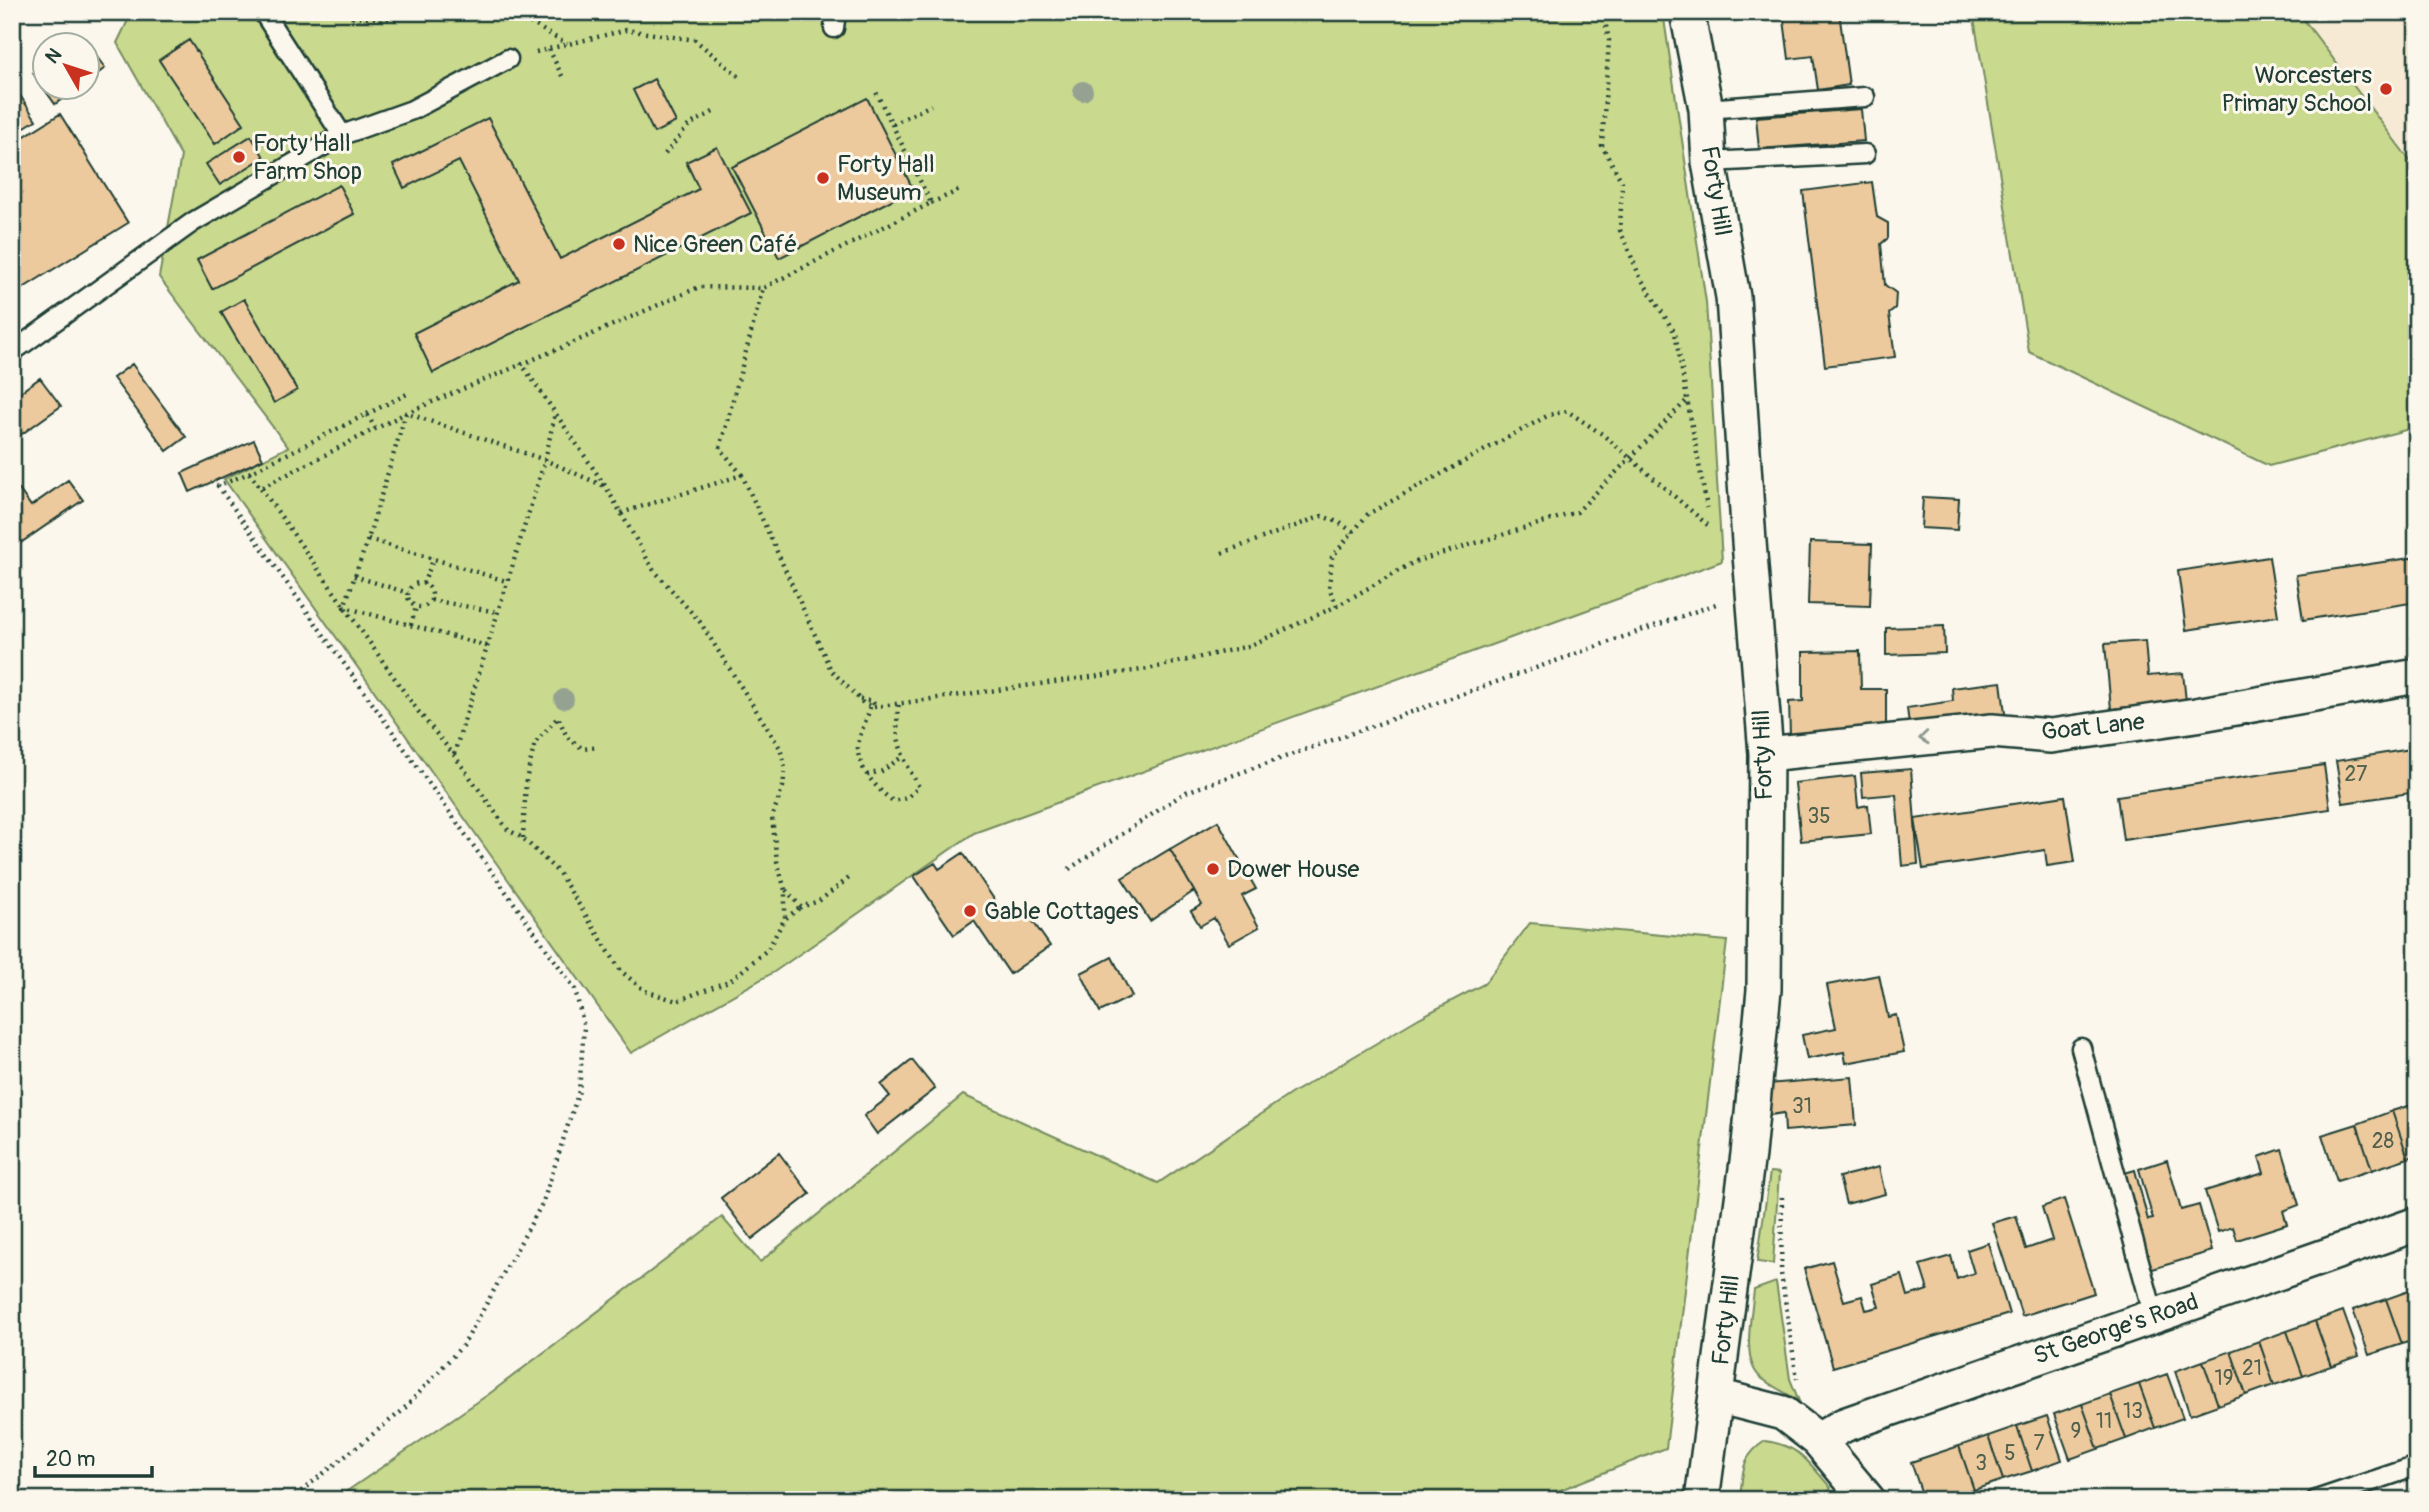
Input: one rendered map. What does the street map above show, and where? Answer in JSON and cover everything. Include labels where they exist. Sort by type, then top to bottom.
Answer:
[{"type":"street","name":"Forty Hill","points":[[1688,12],[1706,109],[1709,162],[1733,297],[1752,591],[1766,754],[1763,990],[1748,1154],[1702,1500]]},
{"type":"street","name":"Goat Lane","points":[[1766,754],[1992,731],[2051,736],[2196,715],[2417,676]]},
{"type":"street","name":"St George's Road","points":[[1818,1440],[1844,1424],[2417,1224]]},
{"type":"street","points":[[1717,1396],[1783,1413],[1818,1440],[1868,1500]]},
{"type":"lane","points":[[263,12],[342,135]]},
{"type":"lane","points":[[12,352],[193,222],[342,135],[412,110],[508,59]]},
{"type":"lane","points":[[1706,109],[1865,97]]},
{"type":"lane","points":[[1709,162],[1865,154]]},
{"type":"lane","points":[[2081,1048],[2154,1316]]},
{"type":"lane","points":[[2316,1500],[2417,1466]]},
{"type":"path","points":[[347,12],[352,17],[422,12]]},
{"type":"path","points":[[512,12],[568,45]]},
{"type":"path","points":[[1337,606],[1329,588],[1332,557],[1368,514],[1549,415],[1567,411],[1602,434],[1710,527],[1675,333],[1640,277],[1620,230],[1622,182],[1602,146],[1609,40],[1603,12]]},
{"type":"path","points":[[508,59],[626,30],[695,40],[741,78]]},
{"type":"path","points":[[549,49],[564,80]]},
{"type":"path","points":[[876,92],[931,203]]},
{"type":"path","points":[[893,124],[931,105]]},
{"type":"path","points":[[665,154],[689,125],[715,111]]},
{"type":"path","points":[[261,488],[406,413],[699,287],[763,288],[962,189]]},
{"type":"path","points":[[763,288],[720,448],[742,475],[831,670],[870,707],[1148,668],[1249,646],[1337,606],[1414,562],[1577,512],[1688,399]]},
{"type":"path","points":[[521,363],[606,487],[653,569],[699,622],[780,748],[785,768],[783,788],[772,817],[777,861],[785,890],[785,918]]},
{"type":"path","points":[[290,1500],[402,1411],[464,1344],[543,1202],[579,1091],[584,1027],[575,989],[218,486],[409,393]]},
{"type":"path","points":[[454,755],[545,460],[555,412]]},
{"type":"path","points":[[406,413],[545,460],[606,487]]},
{"type":"path","points":[[344,607],[406,413]]},
{"type":"path","points":[[367,414],[375,428]]},
{"type":"path","points":[[249,473],[417,710],[454,755],[508,830],[523,838],[559,873],[621,971],[645,991],[677,1001],[731,981],[768,949],[785,918],[801,906],[819,901],[849,878]]},
{"type":"path","points":[[621,513],[742,475]]},
{"type":"path","points":[[1222,553],[1322,516],[1353,532]]},
{"type":"path","points":[[368,538],[506,581]]},
{"type":"path","points":[[423,584],[434,558]]},
{"type":"path","points":[[354,576],[408,593]]},
{"type":"path","points":[[414,584],[423,584],[431,590],[431,600],[425,606],[416,607],[409,601],[408,593],[414,584]]},
{"type":"path","points":[[1069,869],[1186,792],[1752,591]]},
{"type":"path","points":[[431,600],[497,612]]},
{"type":"path","points":[[344,607],[486,646]]},
{"type":"path","points":[[411,625],[416,607]]},
{"type":"path","points":[[859,699],[872,701],[876,707]]},
{"type":"path","points":[[870,707],[858,752],[867,775],[893,801],[907,798],[919,787],[902,757],[896,723],[899,704]]},
{"type":"path","points":[[523,838],[526,780],[535,743],[558,718],[567,737],[583,749],[599,747]]},
{"type":"path","points":[[867,775],[882,771],[902,757]]},
{"type":"path","points":[[785,890],[801,906]]},
{"type":"path","points":[[1782,1196],[1781,1273],[1797,1383]]},
{"type":"shaded area","name":"Worcesters Primary School","points":[[2298,12],[2417,12],[2417,170],[2412,166]]},
{"type":"green space","points":[[132,12],[1663,12],[1706,302],[1722,561],[974,833],[774,972],[631,1053],[224,479],[288,447],[159,277],[181,156],[117,43]]},
{"type":"green space","points":[[1973,12],[2298,12],[2417,170],[2417,427],[2269,466],[2029,352]]},
{"type":"green space","points":[[1530,923],[1727,941],[1666,1448],[1535,1500],[334,1500],[489,1394],[722,1217],[760,1262],[963,1095],[1158,1183],[1292,1093],[1419,1018],[1484,984]]},
{"type":"green space","points":[[1770,1172],[1779,1173],[1773,1264],[1757,1262]]},
{"type":"green space","points":[[1776,1282],[1790,1379],[1799,1401],[1760,1377],[1751,1359],[1749,1336],[1754,1290]]},
{"type":"green space","points":[[1765,1441],[1796,1451],[1810,1463],[1831,1488],[1822,1500],[1740,1500],[1744,1466],[1751,1453]]},
{"type":"building","points":[[1783,12],[1839,12],[1849,85],[1818,90],[1813,56],[1789,59]]},
{"type":"building","points":[[189,40],[244,124],[215,144],[159,60]]},
{"type":"building","points":[[654,79],[676,122],[654,133],[633,90]]},
{"type":"building","points":[[12,83],[36,120],[12,135]]},
{"type":"building","name":"Forty Hall Museum","points":[[867,98],[913,189],[779,258],[732,167]]},
{"type":"building","points":[[1861,109],[1864,141],[1759,149],[1756,117]]},
{"type":"building","points":[[60,114],[128,223],[12,295],[12,144]]},
{"type":"building","points":[[488,118],[560,259],[699,189],[686,162],[717,147],[751,213],[433,373],[414,333],[519,280],[459,161],[404,188],[393,165]]},
{"type":"building","points":[[251,136],[264,157],[220,185],[206,164]]},
{"type":"building","points":[[1872,182],[1877,217],[1888,223],[1888,238],[1881,244],[1885,285],[1896,293],[1895,309],[1889,314],[1895,357],[1825,366],[1803,191]]},
{"type":"building","points":[[339,185],[354,214],[212,289],[197,260]]},
{"type":"building","points":[[244,299],[297,390],[274,403],[221,312]]},
{"type":"building","points":[[132,364],[186,437],[167,451],[113,378]]},
{"type":"building","points":[[40,378],[61,406],[12,441],[12,398]]},
{"type":"building","points":[[254,440],[263,459],[190,492],[182,473]]},
{"type":"building","points":[[12,480],[31,506],[68,480],[83,500],[19,544],[12,534]]},
{"type":"building","points":[[1923,497],[1959,499],[1957,530],[1921,528]]},
{"type":"building","points":[[1810,542],[1872,544],[1870,606],[1808,604]]},
{"type":"building","points":[[2269,557],[2278,616],[2186,630],[2178,571]]},
{"type":"building","points":[[2417,557],[2417,602],[2303,620],[2296,575]]},
{"type":"building","points":[[1944,626],[1945,653],[1886,655],[1886,628]]},
{"type":"building","points":[[2145,641],[2148,676],[2183,673],[2186,701],[2111,709],[2105,644]]},
{"type":"building","points":[[1860,651],[1861,689],[1886,689],[1886,734],[1790,735],[1789,702],[1803,701],[1803,652]]},
{"type":"building","points":[[2001,682],[2006,721],[1910,733],[1907,708],[1953,701],[1952,688]]},
{"type":"building","points":[[2417,748],[2417,792],[2343,803],[2336,761]]},
{"type":"building","points":[[2324,765],[2330,809],[2123,840],[2117,796]]},
{"type":"building","points":[[1911,769],[1918,864],[1902,866],[1896,794],[1863,797],[1861,773]]},
{"type":"building","points":[[1855,776],[1858,807],[1868,805],[1871,834],[1801,841],[1795,783]]},
{"type":"building","points":[[2065,796],[2075,862],[2047,866],[2045,850],[1923,869],[1915,819]]},
{"type":"building","name":"Dower House","points":[[1218,821],[1256,889],[1242,896],[1259,927],[1229,944],[1214,918],[1200,926],[1191,911],[1202,905],[1170,849]]},
{"type":"building","points":[[1170,849],[1194,891],[1150,921],[1122,878]]},
{"type":"building","name":"Gable Cottages","points":[[963,853],[1006,917],[1022,906],[1050,946],[1010,974],[974,921],[954,935],[914,876],[935,863],[939,869]]},
{"type":"building","points":[[1112,957],[1132,996],[1100,1012],[1081,973]]},
{"type":"building","points":[[1879,975],[1888,1017],[1896,1015],[1904,1052],[1846,1063],[1844,1052],[1807,1059],[1802,1035],[1836,1028],[1827,985]]},
{"type":"building","points":[[912,1060],[935,1089],[877,1134],[864,1116],[890,1096],[881,1085]]},
{"type":"building","points":[[1852,1077],[1856,1125],[1785,1131],[1784,1113],[1770,1115],[1767,1084]]},
{"type":"building","points":[[2417,1103],[2417,1155],[2408,1158],[2392,1111]]},
{"type":"building","points":[[2392,1111],[2408,1158],[2372,1170],[2357,1124]]},
{"type":"building","points":[[2357,1124],[2372,1170],[2337,1181],[2322,1135]]},
{"type":"building","points":[[2282,1149],[2299,1205],[2283,1211],[2287,1224],[2237,1240],[2233,1227],[2218,1232],[2205,1191],[2264,1173],[2259,1157]]},
{"type":"building","points":[[779,1153],[810,1194],[752,1239],[721,1198]]},
{"type":"building","points":[[2167,1160],[2181,1210],[2199,1205],[2212,1251],[2146,1271],[2118,1175],[2135,1170],[2148,1220],[2153,1219],[2139,1169]]},
{"type":"building","points":[[1879,1167],[1885,1194],[1846,1204],[1839,1177]]},
{"type":"building","points":[[2064,1199],[2094,1293],[2022,1316],[1992,1223],[2016,1216],[2026,1249],[2052,1240],[2042,1207]]},
{"type":"building","points":[[1988,1243],[2009,1314],[1833,1367],[1804,1269],[1832,1261],[1844,1301],[1862,1296],[1866,1310],[1879,1307],[1872,1284],[1902,1275],[1908,1296],[1928,1290],[1920,1265],[1951,1256],[1957,1279],[1974,1273],[1967,1250]]},
{"type":"building","points":[[2417,1288],[2417,1339],[2402,1344],[2386,1299]]},
{"type":"building","points":[[2386,1299],[2402,1344],[2369,1355],[2353,1310]]},
{"type":"building","points":[[2343,1311],[2359,1356],[2331,1366],[2315,1321]]},
{"type":"building","points":[[2315,1321],[2331,1366],[2303,1376],[2287,1331]]},
{"type":"building","points":[[2287,1331],[2303,1376],[2274,1385],[2259,1341]]},
{"type":"building","points":[[2259,1341],[2274,1385],[2246,1395],[2231,1351]]},
{"type":"building","points":[[2231,1351],[2246,1395],[2218,1405],[2203,1361]]},
{"type":"building","points":[[2203,1361],[2218,1405],[2190,1415],[2175,1371]]},
{"type":"building","points":[[2167,1374],[2183,1418],[2155,1428],[2139,1384]]},
{"type":"building","points":[[2139,1384],[2155,1428],[2126,1439],[2110,1394]]},
{"type":"building","points":[[2110,1394],[2126,1439],[2098,1449],[2082,1404]]},
{"type":"building","points":[[2082,1404],[2098,1449],[2070,1459],[2054,1414]]},
{"type":"building","points":[[2047,1416],[2062,1460],[2032,1471],[2017,1426]]},
{"type":"building","points":[[2017,1426],[2032,1471],[2003,1480],[1988,1436]]},
{"type":"building","points":[[1988,1436],[2003,1480],[1974,1490],[1959,1446]]},
{"type":"building","points":[[1959,1446],[1974,1490],[1945,1500],[1924,1500],[1911,1462]]},
{"type":"place","name":"Worcesters Primary School","points":[[2386,89]]},
{"type":"place","name":"Forty Hall Farm Shop","points":[[239,157]]},
{"type":"place","name":"Forty Hall Museum","points":[[823,178]]},
{"type":"place","name":"Nice Green Café","points":[[619,244]]},
{"type":"place","name":"Dower House","points":[[1213,869]]},
{"type":"place","name":"Gable Cottages","points":[[970,911]]}]
